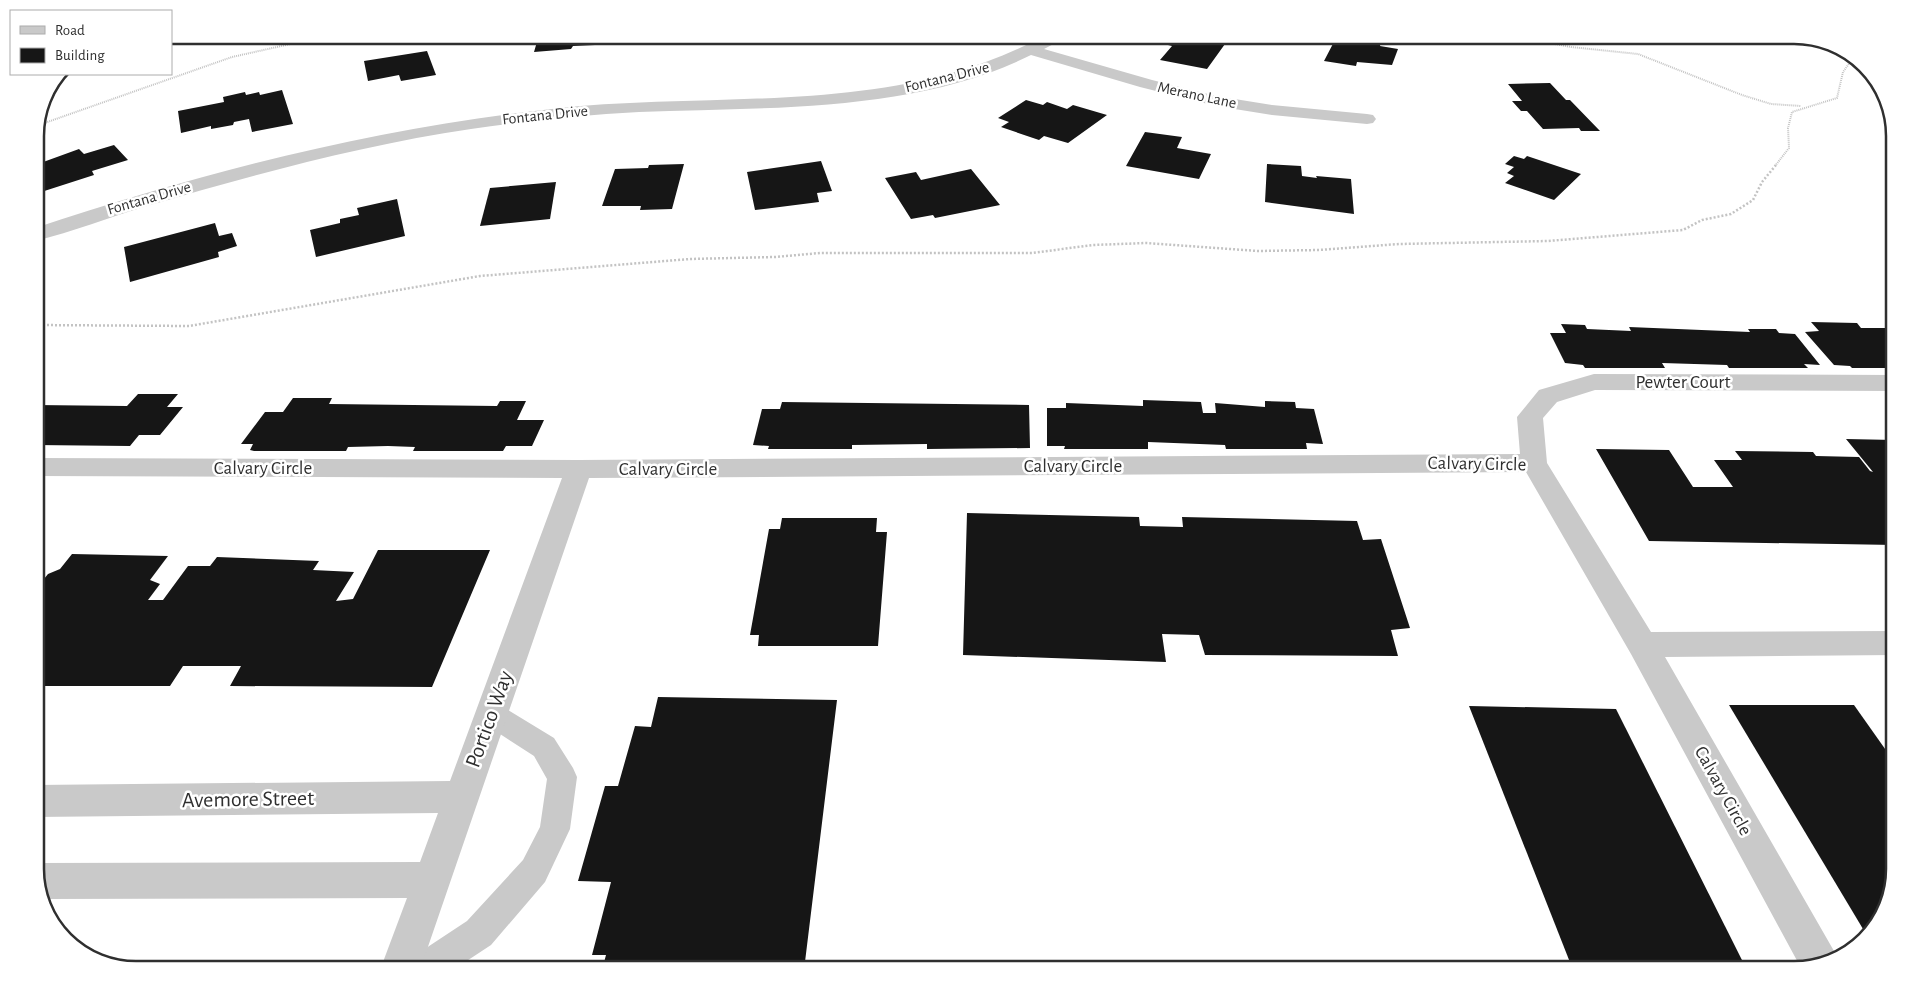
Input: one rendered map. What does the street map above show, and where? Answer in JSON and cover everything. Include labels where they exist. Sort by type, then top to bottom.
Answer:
[{"type":"street","name":"Fontana Drive","points":[[44,232],[211,180],[424,132],[492,121],[591,110],[804,100],[911,88],[962,76],[1004,62],[1042,44]]},
{"type":"street","name":"Merano Lane","points":[[1032,50],[1150,85],[1216,101],[1284,111],[1367,119]]},
{"type":"street","name":"Pewter Court","points":[[1534,463],[1530,417],[1548,396],[1594,382],[1886,382]]},
{"type":"street","name":"Calvary Circle","points":[[44,468],[579,469],[1534,463],[1642,645],[1817,958]]},
{"type":"street","name":"Portico Way","points":[[403,961],[490,713],[579,469]]},
{"type":"street","points":[[1642,645],[1886,642]]},
{"type":"street","name":"Avemore Street","points":[[44,801],[461,797]]},
{"type":"street","points":[[45,881],[432,880]]},
{"type":"lane","points":[[436,961],[479,933],[534,872],[555,828],[562,777],[544,746],[490,713]]},
{"type":"path","points":[[45,123],[232,57],[290,44]]},
{"type":"path","points":[[1555,44],[1638,54],[1742,95],[1770,104],[1802,106],[1824,103],[1837,98],[1843,72],[1850,63]]},
{"type":"path","points":[[44,325],[189,326],[480,276],[580,266],[690,259],[775,257],[820,253],[1032,253],[1093,245],[1146,243],[1258,251],[1319,250],[1399,244],[1548,241],[1682,230],[1702,220],[1731,214],[1753,200],[1762,182],[1789,148],[1788,128],[1792,112],[1802,106]]},
{"type":"building","points":[[536,44],[595,44],[573,46],[571,49],[534,52]]},
{"type":"building","points":[[1164,44],[1225,44],[1207,69],[1160,60],[1172,46]]},
{"type":"building","points":[[1333,44],[1380,44],[1380,46],[1398,49],[1392,65],[1357,62],[1356,66],[1324,61]]},
{"type":"building","points":[[427,51],[436,75],[401,81],[399,75],[368,81],[364,61]]},
{"type":"building","points":[[1550,83],[1566,100],[1570,100],[1600,131],[1581,131],[1579,128],[1543,129],[1527,111],[1521,111],[1512,101],[1522,101],[1508,84]]},
{"type":"building","points":[[282,90],[293,124],[252,132],[249,119],[234,122],[233,125],[211,129],[211,126],[181,133],[178,111],[224,102],[223,97],[245,92],[246,95],[259,92],[260,95]]},
{"type":"building","points":[[1026,100],[1043,105],[1047,102],[1067,109],[1073,105],[1107,115],[1068,143],[1044,136],[1039,140],[1001,127],[1009,122],[998,118]]},
{"type":"building","points":[[1145,132],[1182,137],[1177,148],[1211,154],[1199,179],[1126,166]]},
{"type":"building","points":[[114,145],[128,160],[92,171],[94,175],[44,191],[44,162],[79,149],[84,154]]},
{"type":"building","points":[[1514,156],[1524,159],[1527,156],[1581,174],[1554,200],[1505,183],[1514,176],[1507,173],[1514,167],[1505,164]]},
{"type":"building","points":[[821,161],[832,191],[817,193],[819,202],[755,210],[747,172]]},
{"type":"building","points":[[684,164],[672,209],[640,210],[641,206],[602,206],[615,169],[648,168],[649,165]]},
{"type":"building","points":[[1267,164],[1301,166],[1302,176],[1351,179],[1354,214],[1265,202]]},
{"type":"building","points":[[971,169],[1000,205],[935,218],[933,215],[911,219],[885,178],[916,172],[921,180]]},
{"type":"building","points":[[556,182],[550,219],[480,226],[490,188]]},
{"type":"building","points":[[397,199],[405,236],[316,257],[310,230],[340,223],[340,219],[359,215],[357,208]]},
{"type":"building","points":[[215,223],[219,236],[232,233],[237,246],[218,252],[219,257],[130,282],[124,247]]},
{"type":"building","points":[[1811,322],[1857,323],[1861,328],[1886,328],[1886,368],[1852,368],[1850,366],[1834,365],[1805,332],[1819,331]]},
{"type":"building","points":[[1561,324],[1585,325],[1587,329],[1631,331],[1629,327],[1750,332],[1748,329],[1776,329],[1779,333],[1795,334],[1820,365],[1804,364],[1808,368],[1729,368],[1727,365],[1662,363],[1665,368],[1585,368],[1583,365],[1565,363],[1550,333],[1566,333]]},
{"type":"building","points":[[138,394],[178,394],[167,407],[183,407],[160,435],[139,435],[130,446],[44,445],[44,405],[127,406]]},
{"type":"building","points":[[293,398],[332,398],[329,404],[497,406],[500,401],[526,401],[517,420],[544,420],[532,446],[506,446],[503,451],[413,451],[415,447],[388,446],[348,447],[346,451],[254,451],[250,450],[253,444],[241,444],[265,412],[283,412]]},
{"type":"building","points":[[1143,400],[1201,402],[1203,413],[1216,413],[1215,403],[1265,407],[1265,401],[1295,402],[1296,408],[1314,409],[1323,444],[1306,443],[1307,449],[1226,449],[1225,445],[1148,442],[1148,449],[1064,449],[1065,446],[1047,446],[1047,408],[1066,408],[1066,403],[1143,406]]},
{"type":"building","points":[[782,402],[1029,405],[1030,448],[927,449],[927,444],[852,445],[852,449],[768,449],[769,446],[753,445],[762,409],[780,409]]},
{"type":"building","points":[[1846,439],[1886,440],[1886,545],[1649,541],[1596,449],[1669,450],[1693,487],[1733,487],[1714,460],[1742,460],[1735,451],[1813,452],[1816,456],[1859,457],[1870,471],[1873,472]]},
{"type":"building","points":[[967,513],[1139,517],[1140,526],[1183,527],[1182,517],[1357,521],[1363,540],[1381,539],[1410,628],[1391,630],[1398,656],[1205,655],[1199,635],[1162,634],[1166,662],[963,655]]},
{"type":"building","points":[[782,518],[877,518],[876,532],[887,532],[878,646],[758,646],[759,635],[750,635],[769,529],[780,529]]},
{"type":"building","points":[[378,550],[490,550],[432,687],[230,686],[241,666],[183,666],[170,686],[44,686],[44,579],[48,574],[60,569],[72,554],[168,556],[150,580],[160,584],[148,600],[163,600],[188,566],[210,566],[217,557],[319,561],[313,570],[354,572],[336,601],[353,599]]},
{"type":"building","points":[[658,697],[837,700],[805,961],[604,961],[606,955],[592,955],[611,882],[578,881],[605,786],[618,786],[635,726],[651,727]]},
{"type":"building","points":[[1729,705],[1854,705],[1886,750],[1885,881],[1877,910],[1863,929]]},
{"type":"building","points":[[1469,706],[1616,709],[1742,961],[1569,961]]}]
